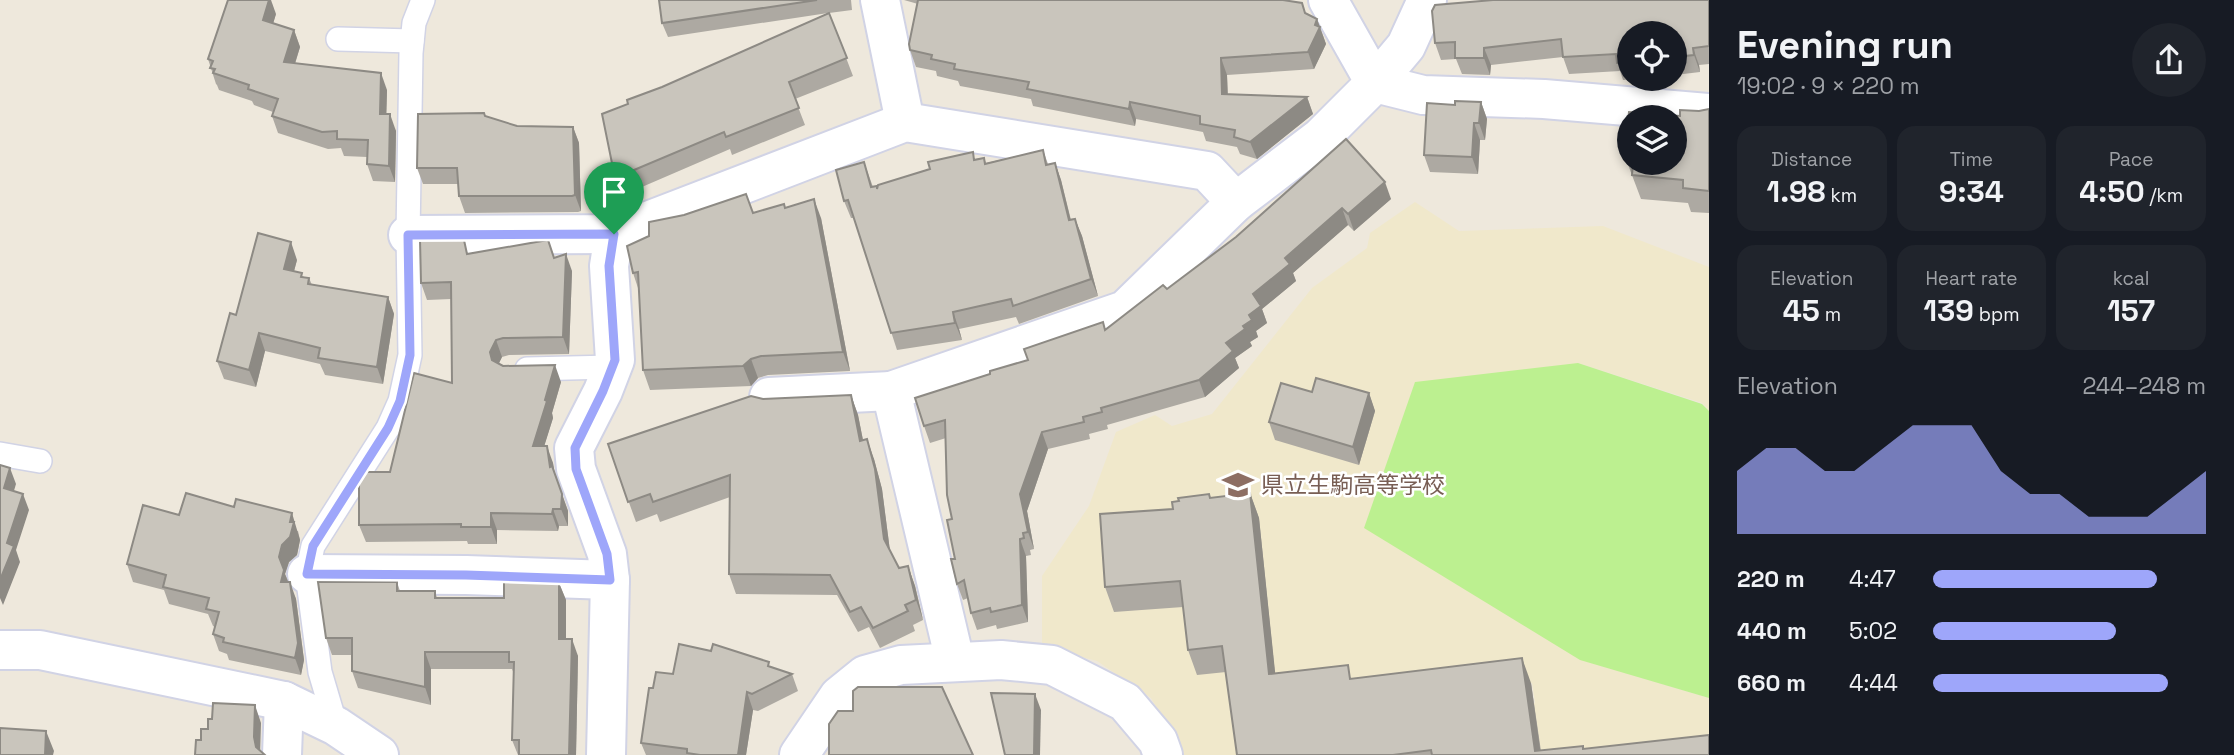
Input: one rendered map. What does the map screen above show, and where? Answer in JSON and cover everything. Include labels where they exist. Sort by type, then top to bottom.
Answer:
[{"type":"street","points":[[880,0],[905,122]]},
{"type":"street","points":[[1328,0],[1375,83],[1423,95],[1544,99],[1709,113]]},
{"type":"street","points":[[769,397],[891,391],[1125,310],[1236,202],[1321,137],[1375,83],[1406,46],[1427,0]]},
{"type":"street","points":[[408,235],[614,234],[905,122],[1207,171],[1236,202]]},
{"type":"street","points":[[606,755],[610,580],[607,554],[576,469],[575,448],[615,360],[609,266],[614,234]]},
{"type":"street","points":[[891,391],[955,661]]},
{"type":"street","points":[[307,574],[466,575],[610,580]]},
{"type":"street","points":[[0,650],[40,650],[284,701],[336,726],[379,755]]},
{"type":"street","points":[[799,755],[839,696],[865,676],[901,665],[1001,660],[1052,665],[1125,702],[1158,741],[1163,755]]},
{"type":"street","points":[[282,755],[284,701]]},
{"type":"lane","points":[[336,726],[320,672],[307,574],[313,546],[388,428],[400,401],[410,355],[408,235],[412,41],[414,23],[423,0]]},
{"type":"lane","points":[[338,39],[412,41]]},
{"type":"lane","points":[[510,369],[612,367]]},
{"type":"lane","points":[[0,454],[40,461]]},
{"type":"shaded area","name":"県立生駒高等学校","points":[[1415,202],[1459,231],[1603,226],[1709,267],[1709,411],[1702,403],[1578,363],[1580,659],[1709,698],[1709,755],[1541,755],[1531,704],[1535,703],[1532,683],[1359,704],[1245,755],[1184,755],[1151,698],[1097,661],[1042,647],[1042,576],[1089,506],[1116,432],[1155,415],[1172,426],[1212,414],[1312,288],[1367,248],[1370,233]]},
{"type":"green space","points":[[1578,363],[1702,404],[1709,411],[1709,698],[1580,660],[1364,528],[1415,382]]},
{"type":"building","points":[[228,0],[269,0],[263,20],[294,30],[284,62],[381,73],[380,114],[390,114],[389,166],[367,164],[368,140],[337,139],[337,131],[322,132],[272,116],[278,99],[248,89],[249,85],[213,73],[215,69],[210,68],[213,61],[208,59]]},
{"type":"building","points":[[659,0],[817,0],[662,23]]},
{"type":"building","points":[[918,0],[1283,0],[1302,3],[1305,13],[1317,19],[1315,25],[1320,27],[1308,52],[1221,58],[1222,94],[1307,97],[1250,142],[1234,137],[1235,130],[1200,124],[1200,116],[1130,102],[1129,109],[1027,89],[1029,82],[954,69],[955,64],[931,59],[932,55],[910,50]]},
{"type":"building","points":[[1493,0],[1709,0],[1709,46],[1693,48],[1694,55],[1687,56],[1687,21],[1617,21],[1617,63],[1616,54],[1563,57],[1561,39],[1484,48],[1484,58],[1455,58],[1455,42],[1435,43],[1432,11],[1435,5]]},
{"type":"building","points":[[829,13],[847,58],[789,82],[799,108],[726,137],[724,132],[615,178],[602,114],[628,104],[627,100]]},
{"type":"building","points":[[1455,101],[1481,102],[1479,123],[1474,123],[1472,157],[1424,155],[1427,103],[1455,105]]},
{"type":"building","points":[[1709,109],[1709,191],[1683,188],[1683,180],[1632,175],[1687,175],[1687,110]]},
{"type":"building","points":[[484,113],[485,116],[517,126],[573,127],[575,195],[459,196],[457,168],[417,168],[418,114]]},
{"type":"building","points":[[1346,139],[1385,182],[1348,214],[1342,208],[1285,258],[1290,264],[1253,294],[1261,306],[1249,315],[1252,320],[1243,326],[1245,329],[1226,343],[1233,351],[1199,380],[1101,408],[1102,412],[1083,417],[1084,422],[1042,432],[1020,494],[1028,532],[1023,533],[1024,538],[1020,539],[1022,605],[991,612],[990,608],[971,613],[964,580],[957,584],[951,559],[955,559],[947,520],[952,519],[947,495],[945,420],[924,426],[915,398],[1028,360],[1024,349],[1103,322],[1105,330],[1163,285],[1167,289],[1236,237]]},
{"type":"building","points":[[1043,150],[1046,165],[1055,163],[1069,220],[1075,219],[1091,279],[1013,306],[1011,299],[953,312],[955,323],[891,333],[848,200],[844,201],[836,170],[864,162],[871,187],[877,186],[877,189],[878,185],[930,169],[928,162],[973,152],[974,160],[984,158],[985,164]]},
{"type":"building","points":[[746,194],[753,213],[784,204],[785,208],[814,199],[843,352],[761,356],[751,359],[743,366],[643,370],[638,272],[633,273],[627,246],[649,236],[649,222],[684,215]]},
{"type":"building","points":[[258,233],[291,242],[284,269],[302,273],[301,277],[309,278],[308,284],[388,297],[377,367],[318,358],[320,348],[259,333],[249,370],[217,361],[230,313],[236,315]]},
{"type":"building","points":[[420,240],[464,240],[467,254],[548,240],[554,258],[566,254],[563,337],[503,338],[496,340],[490,352],[492,360],[503,366],[555,365],[533,446],[547,446],[550,467],[552,466],[562,494],[561,509],[553,509],[552,514],[491,513],[491,527],[461,527],[461,524],[359,525],[359,472],[390,472],[414,373],[452,383],[451,282],[421,283]]},
{"type":"building","points":[[1316,378],[1369,393],[1353,447],[1269,422],[1281,383],[1312,392]]},
{"type":"building","points":[[851,395],[860,441],[867,439],[875,469],[884,539],[899,568],[908,566],[916,600],[905,605],[908,611],[873,628],[861,607],[850,612],[830,575],[729,574],[730,475],[653,502],[650,494],[628,502],[608,444],[751,396],[763,399]]},
{"type":"building","points":[[0,465],[10,468],[4,488],[23,494],[7,543],[14,546],[0,580]]},
{"type":"building","points":[[186,493],[234,507],[236,499],[292,513],[290,522],[294,522],[290,537],[282,545],[279,557],[284,570],[281,582],[290,582],[298,643],[295,658],[223,642],[224,638],[213,634],[219,612],[206,609],[209,598],[163,587],[166,575],[127,564],[143,505],[179,515]]},
{"type":"building","points":[[1250,493],[1269,674],[1348,665],[1350,679],[1522,658],[1535,751],[1583,746],[1583,749],[1709,735],[1709,755],[1432,755],[1431,750],[1393,755],[1237,755],[1222,646],[1188,650],[1180,581],[1105,587],[1100,514],[1173,509],[1172,502],[1179,501],[1178,498],[1209,494],[1210,498]]},
{"type":"building","points":[[504,581],[559,583],[559,639],[572,639],[569,755],[519,755],[519,740],[512,740],[514,662],[509,662],[509,652],[425,652],[425,687],[352,671],[352,638],[326,638],[318,582],[397,582],[397,591],[435,591],[435,598],[504,598]]},
{"type":"building","points":[[679,644],[711,651],[713,644],[769,662],[768,666],[792,674],[752,694],[747,692],[738,755],[700,755],[687,753],[687,749],[641,743],[649,688],[653,688],[656,672],[673,674]]},
{"type":"building","points":[[858,687],[942,687],[973,755],[829,755],[829,724],[838,711],[853,711],[853,691]]},
{"type":"building","points":[[991,693],[1035,694],[1034,755],[1005,755]]},
{"type":"building","points":[[213,703],[255,705],[256,747],[265,755],[195,755],[196,740],[201,740],[201,729],[208,729],[208,719],[212,719]]},
{"type":"building","points":[[0,728],[46,731],[45,755],[0,755]]},
{"type":"place","name":"県立生駒高等学校","points":[[1238,485]]},
{"type":"route","points":[[614,234],[609,266],[615,360],[575,448],[576,469],[607,554],[610,580],[466,575],[307,574],[313,546],[388,428],[400,401],[410,355],[408,235],[614,234]]}]
